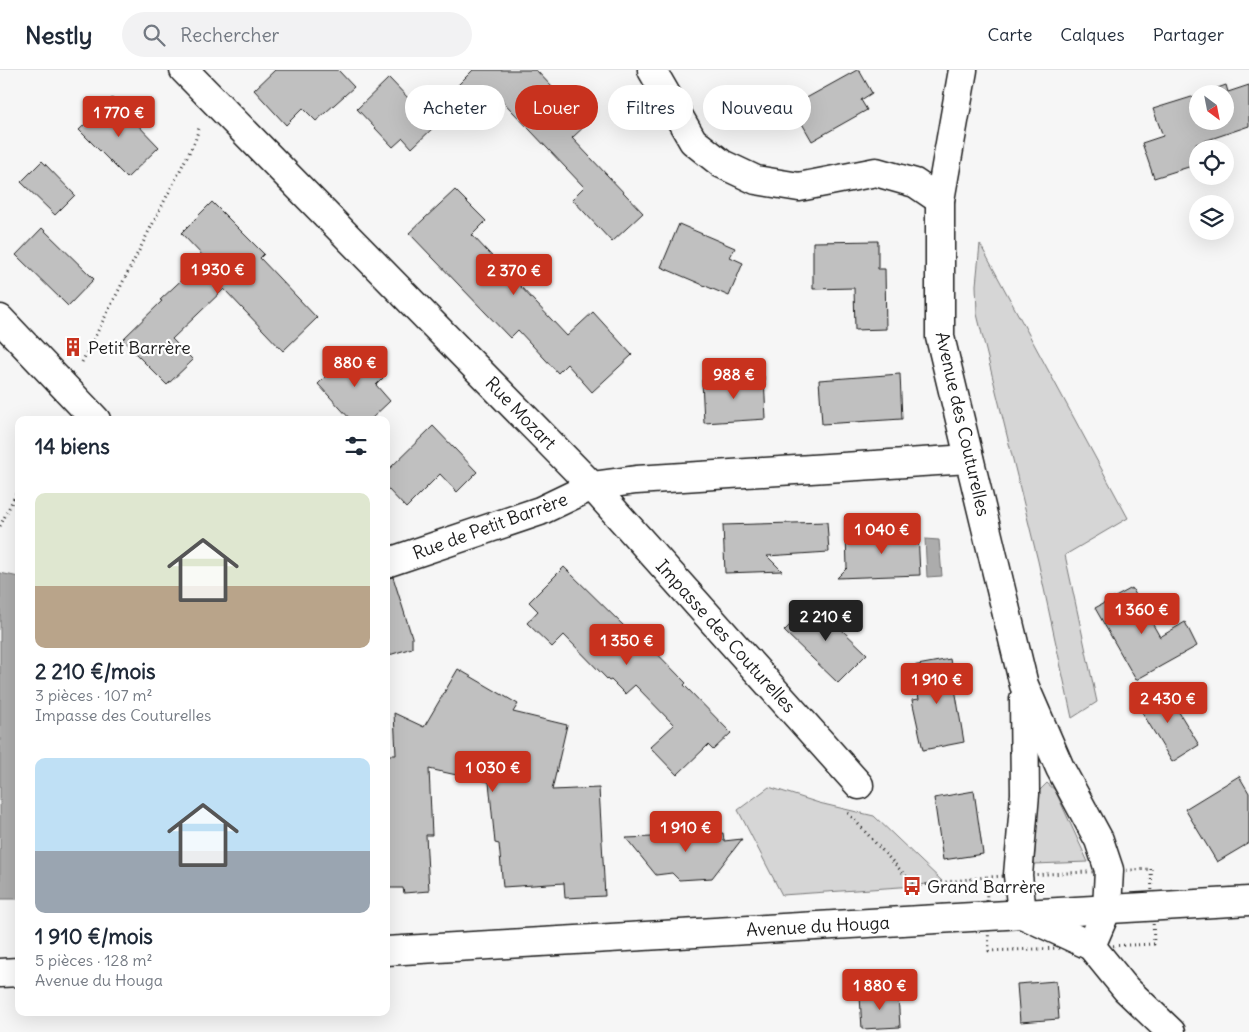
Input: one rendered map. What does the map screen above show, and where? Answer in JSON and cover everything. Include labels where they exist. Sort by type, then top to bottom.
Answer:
[{"type":"street","name":"Rue Mozart","points":[[184,70],[592,486]]},
{"type":"street","points":[[652,70],[693,140],[722,164],[756,180],[799,187],[876,172],[915,183],[940,200]]},
{"type":"street","name":"Avenue des Couturelles","points":[[963,70],[940,200],[940,337],[1024,685],[1060,768],[1100,840],[1108,870],[1107,909],[1091,946]]},
{"type":"street","points":[[0,319],[92,416]]},
{"type":"street","points":[[592,486],[636,480],[969,459]]},
{"type":"street","name":"Rue de Petit Barrère","points":[[390,562],[540,511],[592,486]]},
{"type":"street","name":"Impasse des Couturelles","points":[[592,486],[859,785]]},
{"type":"street","name":"Avenue des Couturelles","points":[[1022,914],[1018,875],[1025,794],[1024,685]]},
{"type":"street","name":"Avenue du Houga","points":[[390,951],[1249,901]]},
{"type":"street","points":[[1022,914],[1091,946],[1126,989],[1171,1032]]},
{"type":"street","points":[[0,973],[15,972]]},
{"type":"path","points":[[67,390],[195,141],[209,95]]},
{"type":"path","points":[[0,526],[15,496]]},
{"type":"path","points":[[859,785],[842,807],[914,886],[986,877]]},
{"type":"shaded area","points":[[980,244],[1128,518],[1065,555],[1097,702],[1072,718],[1038,561],[977,314],[976,285]]},
{"type":"shaded area","points":[[925,539],[939,540],[942,576],[927,577]]},
{"type":"shaded area","points":[[0,573],[15,576],[15,899],[0,899]]},
{"type":"shaded area","points":[[1047,783],[1055,790],[1088,862],[1034,864],[1039,791]]},
{"type":"shaded area","points":[[769,787],[819,803],[874,816],[942,881],[915,886],[782,895],[738,810]]},
{"type":"building","points":[[275,70],[338,70],[354,87],[316,121],[303,108],[286,125],[254,90]]},
{"type":"building","points":[[473,70],[536,70],[550,85],[515,85],[515,114],[505,104],[505,85],[458,85]]},
{"type":"building","points":[[857,70],[859,70],[872,93],[861,100],[867,110],[812,141],[806,130],[811,130],[811,95]]},
{"type":"building","points":[[389,78],[405,95],[405,130],[431,130],[412,148],[403,138],[393,147],[357,109]]},
{"type":"building","points":[[1249,85],[1249,126],[1208,140],[1189,140],[1189,167],[1154,178],[1142,143],[1163,136],[1153,109],[1189,98],[1189,130],[1234,130],[1234,90]]},
{"type":"building","points":[[112,98],[159,147],[127,178],[79,130]]},
{"type":"building","points":[[530,130],[581,130],[572,138],[643,213],[612,242],[572,199],[584,187]]},
{"type":"building","points":[[42,161],[75,195],[55,215],[21,182]]},
{"type":"building","points":[[455,190],[486,221],[472,235],[567,336],[593,312],[632,355],[592,392],[567,364],[558,373],[518,330],[510,338],[409,233]]},
{"type":"building","points":[[212,202],[264,254],[260,258],[317,318],[283,351],[224,289],[172,339],[193,360],[167,385],[122,340],[162,301],[160,300],[205,258],[181,233]]},
{"type":"building","points":[[679,224],[735,248],[730,257],[743,263],[729,296],[661,267]]},
{"type":"building","points":[[42,228],[94,279],[68,306],[16,255]]},
{"type":"building","points":[[878,241],[878,269],[885,269],[886,329],[855,330],[854,288],[813,289],[813,242]]},
{"type":"building","points":[[354,348],[383,378],[376,385],[390,401],[374,416],[347,416],[318,384]]},
{"type":"building","points":[[900,374],[902,419],[822,424],[819,380]]},
{"type":"building","points":[[764,376],[766,419],[704,423],[702,380]]},
{"type":"building","points":[[433,426],[477,472],[457,492],[440,474],[406,508],[390,491],[390,468]]},
{"type":"building","points":[[827,522],[829,552],[767,556],[782,571],[725,573],[723,525]]},
{"type":"building","points":[[918,532],[920,575],[837,578],[847,568],[846,533]]},
{"type":"building","points":[[564,567],[628,630],[631,627],[686,683],[684,685],[731,733],[713,750],[708,745],[677,775],[650,747],[674,725],[635,685],[625,694],[611,680],[609,681],[564,635],[552,647],[527,623],[538,611],[529,602]]},
{"type":"building","points":[[390,577],[393,577],[412,637],[412,648],[390,655]]},
{"type":"building","points":[[1132,588],[1160,637],[1185,622],[1197,646],[1136,680],[1095,608]]},
{"type":"building","points":[[813,602],[867,654],[838,683],[784,631]]},
{"type":"building","points":[[950,659],[964,742],[923,750],[912,700],[919,699],[912,666]]},
{"type":"building","points":[[458,669],[518,704],[513,712],[567,725],[552,790],[599,788],[605,896],[565,898],[564,883],[503,887],[499,844],[495,843],[489,782],[429,769],[432,835],[426,835],[429,891],[404,893],[403,888],[390,888],[390,755],[396,755],[394,713],[424,727]]},
{"type":"building","points":[[1163,686],[1199,745],[1172,762],[1136,702]]},
{"type":"building","points":[[1239,776],[1249,793],[1249,843],[1217,862],[1185,809]]},
{"type":"building","points":[[974,791],[983,854],[943,860],[934,798]]},
{"type":"building","points":[[713,825],[714,834],[723,833],[724,841],[742,839],[712,878],[679,880],[672,873],[656,875],[626,838],[679,836],[688,827]]},
{"type":"building","points":[[1056,981],[1059,1019],[1020,1022],[1017,984]]},
{"type":"building","points":[[898,994],[900,1027],[862,1029],[860,996]]},
{"type":"place","name":"Petit Barrère","points":[[73,347]]},
{"type":"place","name":"Grand Barrère","points":[[912,886]]}]
